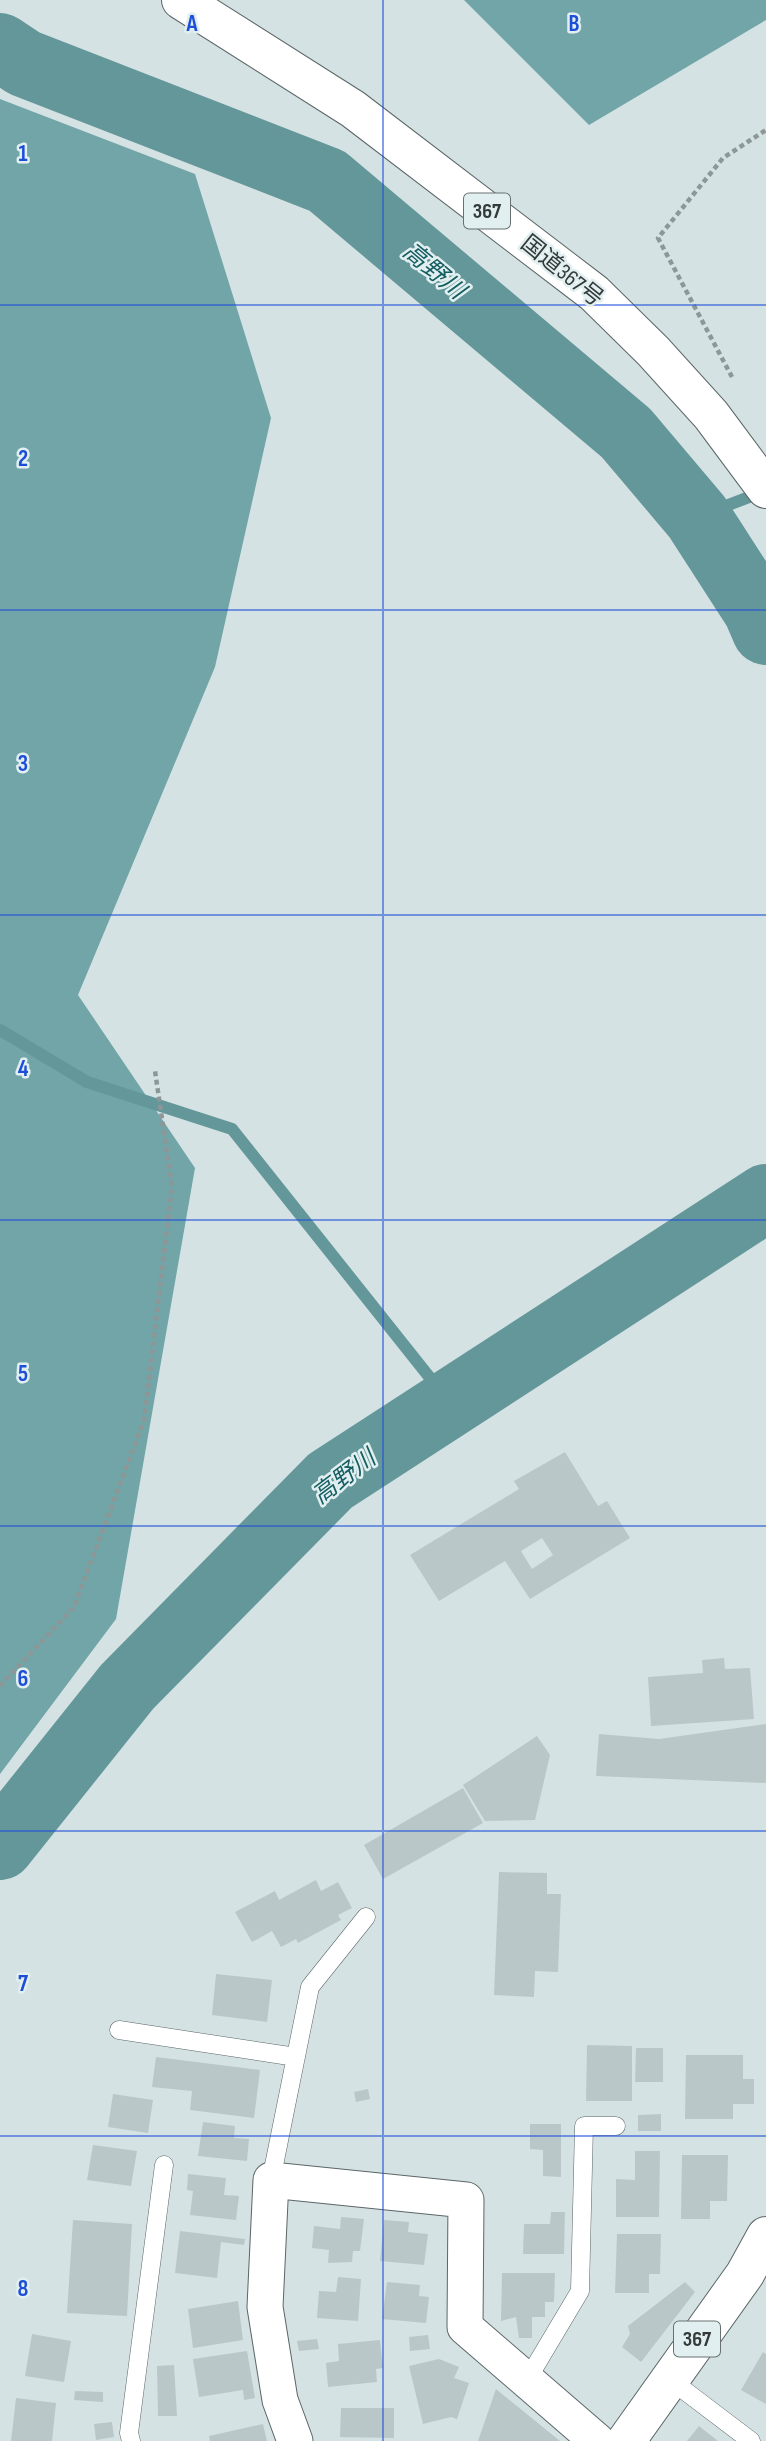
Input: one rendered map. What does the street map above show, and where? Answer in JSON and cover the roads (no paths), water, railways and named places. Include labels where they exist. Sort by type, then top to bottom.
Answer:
[{"type":"highway","name":"国道367号","points":[[181,0],[353,109],[594,293],[653,351],[711,415],[764,486]]},
{"type":"highway","name":"367","points":[[626,2441],[668,2378],[745,2274],[766,2235]]},
{"type":"street","points":[[295,2441],[280,2400],[265,2307],[271,2180],[466,2200],[465,2327],[597,2441]]},
{"type":"lane","points":[[271,2180],[310,1987],[366,1917]]},
{"type":"lane","points":[[119,2030],[296,2057]]},
{"type":"lane","points":[[527,2380],[580,2291],[584,2126],[616,2126]]},
{"type":"lane","points":[[131,2441],[129,2433],[164,2165]]},
{"type":"lane","points":[[668,2378],[751,2441]]},
{"type":"waterway","name":"高野川","points":[[0,47],[24,63],[327,181],[626,433],[697,517],[757,610],[766,631]]},
{"type":"waterway","points":[[697,517],[762,492]]},
{"type":"waterway","points":[[0,1030],[87,1082],[232,1129],[450,1403]]},
{"type":"waterway","name":"高野川","points":[[0,1846],[127,1687],[330,1481],[766,1198]]}]
